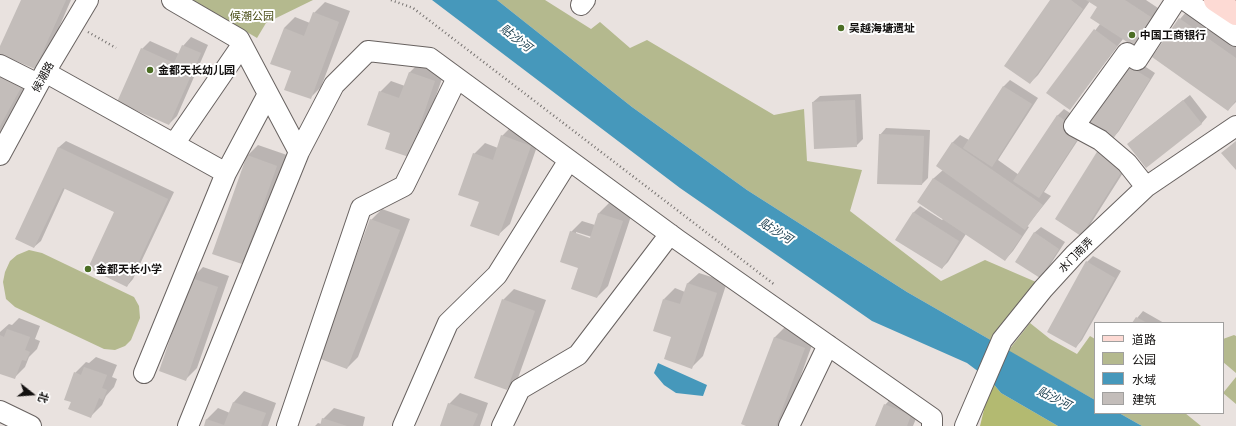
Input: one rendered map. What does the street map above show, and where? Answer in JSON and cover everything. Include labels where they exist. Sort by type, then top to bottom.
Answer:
[{"type":"main road","points":[[1215,0],[1236,14]]},
{"type":"street","name":"候潮路","points":[[0,155],[42,78],[88,0]]},
{"type":"street","points":[[172,0],[239,39],[299,152]]},
{"type":"street","points":[[1146,188],[1122,159],[1100,140],[1074,126],[1127,52],[1137,60],[1176,0]]},
{"type":"street","points":[[1185,0],[1236,36]]},
{"type":"street","points":[[174,144],[242,45]]},
{"type":"street","points":[[188,426],[299,152],[334,85],[368,51],[430,58],[670,234],[932,418],[932,426]]},
{"type":"street","points":[[0,65],[42,78],[174,144],[226,173]]},
{"type":"street","points":[[287,426],[362,208],[404,186],[457,78]]},
{"type":"street","points":[[144,373],[226,173],[268,94]]},
{"type":"street","name":"水门南弄","points":[[965,426],[982,383],[1002,340],[1043,289],[1146,188],[1236,126]]},
{"type":"street","points":[[403,426],[448,323],[497,275],[569,160]]},
{"type":"street","points":[[502,426],[520,389],[578,355],[670,234]]},
{"type":"street","points":[[789,426],[828,345]]},
{"type":"street","points":[[0,412],[31,426]]},
{"type":"path","points":[[391,0],[413,8],[781,290]]},
{"type":"path","points":[[73,24],[116,48]]},
{"type":"green space","name":"候潮公园","points":[[193,0],[313,0],[266,23],[257,38]]},
{"type":"green space","points":[[497,0],[545,0],[591,29],[600,22],[630,48],[647,40],[774,115],[804,109],[807,161],[862,170],[850,211],[941,281],[985,260],[1036,282],[994,342],[907,292],[747,190],[632,107]]},
{"type":"green space","points":[[29,250],[42,253],[134,297],[139,306],[140,318],[131,340],[125,346],[115,350],[104,349],[15,307],[6,299],[3,282],[5,272],[10,261],[17,255]]},
{"type":"green space","points":[[1030,323],[1050,339],[1077,354],[1090,336],[1094,338],[1094,399],[1008,351]]},
{"type":"green space","points":[[1234,335],[1236,336],[1236,373],[1224,363],[1224,339]]},
{"type":"green space","points":[[1236,377],[1236,404],[1224,394],[1224,392]]},
{"type":"green space","points":[[991,381],[1001,393],[1058,426],[980,426]]},
{"type":"green space","points":[[1121,414],[1186,414],[1201,426],[1142,426]]},
{"type":"water","name":"贴沙河","points":[[432,0],[497,0],[632,107],[747,190],[907,292],[1094,399],[1094,414],[1121,414],[1142,426],[1058,426],[1001,393],[991,381],[967,363],[872,321],[680,188]]},
{"type":"water","points":[[658,363],[707,385],[703,396],[676,393],[664,385],[654,373]]},
{"type":"building","points":[[21,0],[66,0],[35,69],[0,54],[0,46]]},
{"type":"building","points":[[1050,0],[1071,0],[1083,9],[1030,84],[1004,66]]},
{"type":"building","name":"中国工商银行","points":[[1086,0],[1125,0],[1157,21],[1138,49],[1090,18],[1097,7]]},
{"type":"building","points":[[313,12],[339,22],[311,99],[284,90],[291,71],[270,64],[284,28],[304,36]]},
{"type":"building","points":[[1179,18],[1236,58],[1236,100],[1228,111],[1152,57]]},
{"type":"building","points":[[1094,29],[1117,46],[1070,110],[1046,93]]},
{"type":"building","points":[[182,45],[201,53],[169,125],[117,102],[141,48],[174,63]]},
{"type":"building","points":[[1125,64],[1150,79],[1113,139],[1088,123]]},
{"type":"building","points":[[0,72],[23,84],[0,126]]},
{"type":"building","points":[[409,72],[435,81],[409,157],[385,149],[390,133],[367,125],[379,91],[399,98]]},
{"type":"building","points":[[1003,86],[1032,104],[992,167],[963,148]]},
{"type":"building","points":[[855,100],[857,147],[814,149],[812,102]]},
{"type":"building","points":[[1183,100],[1202,124],[1146,168],[1127,144]]},
{"type":"building","points":[[1057,115],[1082,132],[1039,198],[1013,181]]},
{"type":"building","points":[[879,134],[924,136],[922,185],[877,184]]},
{"type":"building","points":[[501,135],[531,146],[499,236],[470,226],[479,202],[458,195],[473,153],[493,160]]},
{"type":"building","points":[[1236,141],[1236,170],[1221,153]]},
{"type":"building","points":[[952,142],[1043,205],[1025,230],[936,166]]},
{"type":"building","points":[[58,147],[168,199],[127,287],[88,268],[114,212],[63,188],[34,248],[15,239]]},
{"type":"building","points":[[1100,147],[1127,163],[1081,236],[1055,219]]},
{"type":"building","points":[[247,155],[277,166],[242,264],[212,254]]},
{"type":"building","points":[[933,178],[1022,236],[1005,261],[917,202]]},
{"type":"building","points":[[913,212],[959,241],[942,269],[895,240]]},
{"type":"building","points":[[598,213],[623,221],[597,298],[571,289],[578,268],[560,262],[570,231],[590,238]]},
{"type":"building","points":[[370,219],[400,230],[347,369],[318,358]]},
{"type":"building","points":[[1034,232],[1059,249],[1040,278],[1015,262]]},
{"type":"building","points":[[1086,261],[1115,278],[1076,348],[1047,332]]},
{"type":"building","points":[[191,278],[218,287],[186,381],[159,371]]},
{"type":"building","points":[[687,283],[717,293],[692,369],[664,359],[671,337],[653,331],[663,299],[680,304]]},
{"type":"building","points":[[502,299],[535,311],[507,390],[474,378]]},
{"type":"building","points":[[1136,317],[1145,322],[1133,322]]},
{"type":"building","points":[[7,329],[30,337],[25,350],[30,352],[26,361],[22,360],[15,379],[0,374],[0,335],[4,337]]},
{"type":"building","points":[[774,337],[805,348],[776,426],[746,426],[741,424]]},
{"type":"building","points":[[84,367],[107,375],[102,388],[107,390],[103,400],[99,398],[91,418],[68,409],[71,402],[64,400],[74,372],[81,375]]},
{"type":"building","points":[[233,402],[266,413],[261,426],[204,426],[206,419],[224,425]]},
{"type":"building","points":[[448,403],[478,414],[473,426],[440,426]]},
{"type":"building","points":[[884,404],[911,415],[907,426],[875,426]]},
{"type":"building","points":[[322,418],[347,426],[320,426]]},
{"type":"place","name":"吴越海塘遗址","points":[[841,28]]},
{"type":"place","name":"中国工商银行","points":[[1132,35]]},
{"type":"place","name":"金都天长幼儿园","points":[[150,70]]},
{"type":"place","name":"金都天长小学","points":[[88,269]]}]
